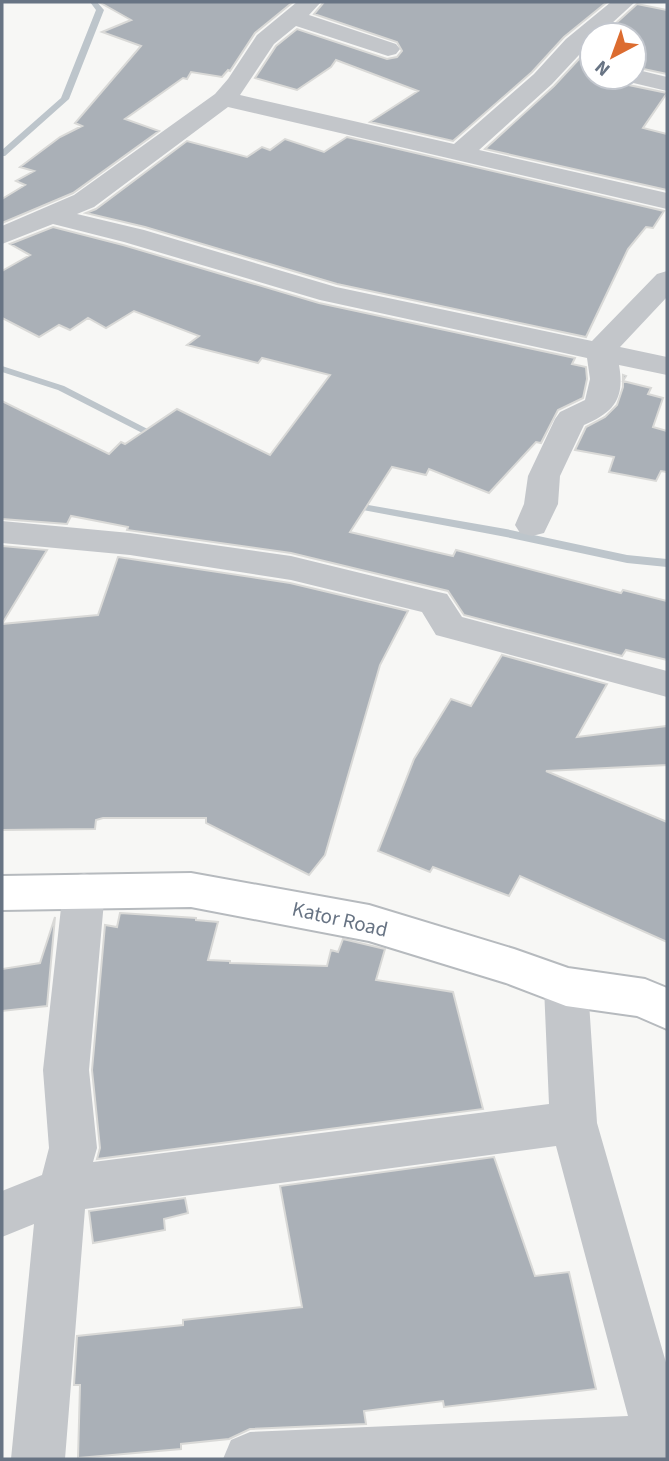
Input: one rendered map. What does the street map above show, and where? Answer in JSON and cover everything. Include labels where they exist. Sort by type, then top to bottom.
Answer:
[{"type":"main road","name":"Kator Road","points":[[2,893],[191,890],[344,918],[514,967],[566,987],[645,998],[667,1010]]},
{"type":"street","points":[[461,152],[543,79],[570,61],[624,2]]},
{"type":"street","points":[[2,236],[84,201],[224,99],[238,83],[265,40],[302,9],[388,49]]},
{"type":"street","points":[[648,79],[667,84]]},
{"type":"street","points":[[224,99],[667,201]]},
{"type":"street","points":[[54,216],[134,236],[330,294],[667,366]]},
{"type":"street","points":[[600,350],[667,280]]},
{"type":"street","points":[[532,525],[541,504],[544,476],[571,419],[596,408],[601,398],[607,375],[600,350]]},
{"type":"street","points":[[2,532],[130,544],[292,568],[434,604],[449,626],[667,684]]},
{"type":"street","points":[[38,1459],[62,1190],[73,1148],[66,1070],[84,890]]},
{"type":"street","points":[[250,1459],[666,1447],[573,1123],[566,987]]},
{"type":"street","points":[[2,1214],[62,1190],[410,1142],[573,1123]]},
{"type":"building","points":[[99,2],[293,2],[255,33],[230,71],[222,77],[191,72],[187,79],[183,78],[125,119],[159,131],[73,193],[2,223],[2,199],[25,185],[16,181],[34,171],[20,167],[60,137],[82,126],[75,123],[141,46],[102,32],[131,20]]},
{"type":"building","points":[[324,2],[607,2],[584,21],[578,21],[578,26],[532,72],[453,141],[370,122],[418,91],[336,60],[331,67],[297,90],[255,78],[276,46],[297,29],[387,59],[397,57],[402,51],[397,42],[314,14]]},
{"type":"building","points":[[637,4],[667,10],[667,74],[648,70],[648,21],[618,21]]},
{"type":"building","points":[[578,60],[578,91],[648,89],[667,93],[643,128],[667,134],[667,190],[485,149],[554,86]]},
{"type":"building","points":[[347,137],[664,211],[653,228],[646,227],[628,249],[586,337],[337,284],[145,227],[86,213],[96,209],[187,141],[247,157],[262,147],[270,150],[285,139],[324,152]]},
{"type":"building","points":[[53,227],[319,303],[575,358],[572,364],[586,367],[587,379],[583,398],[558,410],[541,443],[536,442],[489,493],[429,469],[426,475],[392,467],[350,532],[453,556],[456,550],[621,593],[623,590],[667,601],[667,660],[626,650],[622,656],[464,615],[448,591],[291,553],[127,530],[128,527],[71,516],[67,524],[2,519],[2,401],[109,454],[121,442],[125,444],[177,409],[270,455],[330,375],[262,358],[258,363],[187,345],[199,336],[134,311],[106,328],[88,318],[70,330],[59,325],[39,337],[2,318],[2,271],[30,255],[10,244]]},
{"type":"building","points":[[623,381],[651,388],[648,394],[663,398],[653,427],[667,431],[667,472],[661,471],[656,481],[609,472],[614,457],[575,450],[586,427],[605,417],[617,405]]},
{"type":"building","points":[[2,546],[47,550],[2,624]]},
{"type":"building","points":[[118,557],[290,583],[408,611],[380,665],[325,855],[309,875],[206,823],[206,818],[103,818],[96,820],[95,829],[2,830],[2,624],[98,615]]},
{"type":"building","points":[[502,655],[607,684],[577,737],[667,726],[667,765],[546,771],[667,822],[667,942],[520,876],[509,896],[433,867],[430,872],[378,851],[414,759],[451,699],[471,706]]},
{"type":"building","points":[[120,913],[218,922],[208,960],[230,963],[327,966],[331,950],[338,952],[343,939],[385,949],[376,980],[453,992],[483,1109],[97,1159],[100,1148],[92,1070],[105,925],[117,927]]},
{"type":"building","points":[[55,917],[47,1006],[2,1011],[2,969],[40,963]]},
{"type":"building","points":[[494,1157],[535,1276],[569,1272],[596,1389],[444,1407],[443,1401],[364,1411],[366,1424],[250,1429],[229,1439],[181,1444],[181,1449],[78,1458],[80,1385],[74,1385],[77,1336],[183,1325],[183,1320],[302,1307],[280,1186]]},
{"type":"building","points":[[185,1198],[188,1213],[164,1219],[165,1230],[93,1243],[89,1211]]},
{"type":"waterway","points":[[2,154],[65,99],[100,10],[93,2]]},
{"type":"waterway","points":[[2,369],[61,388],[160,438]]},
{"type":"waterway","points":[[351,505],[506,533],[627,559],[667,563]]}]
